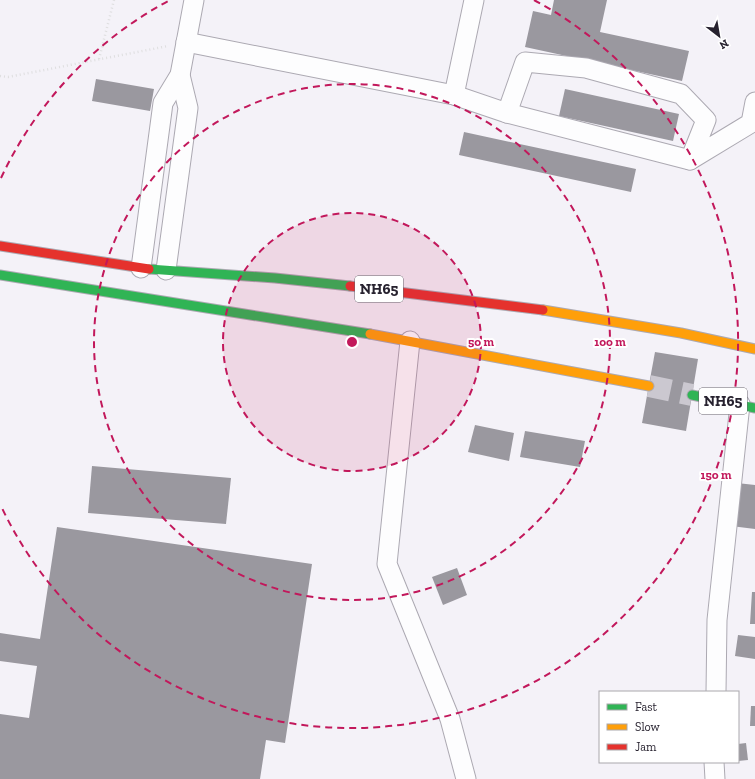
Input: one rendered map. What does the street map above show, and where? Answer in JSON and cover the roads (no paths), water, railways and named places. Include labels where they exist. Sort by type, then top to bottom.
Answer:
[{"type":"highway","name":"NH65","points":[[0,246],[140,268],[282,279],[416,293],[554,311],[681,333],[755,349]]},
{"type":"highway","points":[[0,275],[410,341],[649,386]]},
{"type":"highway","name":"NH65","points":[[692,395],[748,406]]},
{"type":"street","points":[[140,268],[163,103],[180,75],[194,0]]},
{"type":"street","points":[[454,95],[474,0]]},
{"type":"street","points":[[186,42],[454,95],[507,112],[690,160],[752,123],[755,102]]},
{"type":"street","points":[[507,112],[525,62],[586,68],[681,94],[706,120],[690,160]]},
{"type":"street","points":[[166,270],[188,108],[180,75]]},
{"type":"street","points":[[410,341],[387,564],[450,719],[466,779]]},
{"type":"street","points":[[716,691],[717,620],[748,406]]},
{"type":"street","points":[[714,763],[715,779]]},
{"type":"tunnel","points":[[649,386],[692,395]]}]
